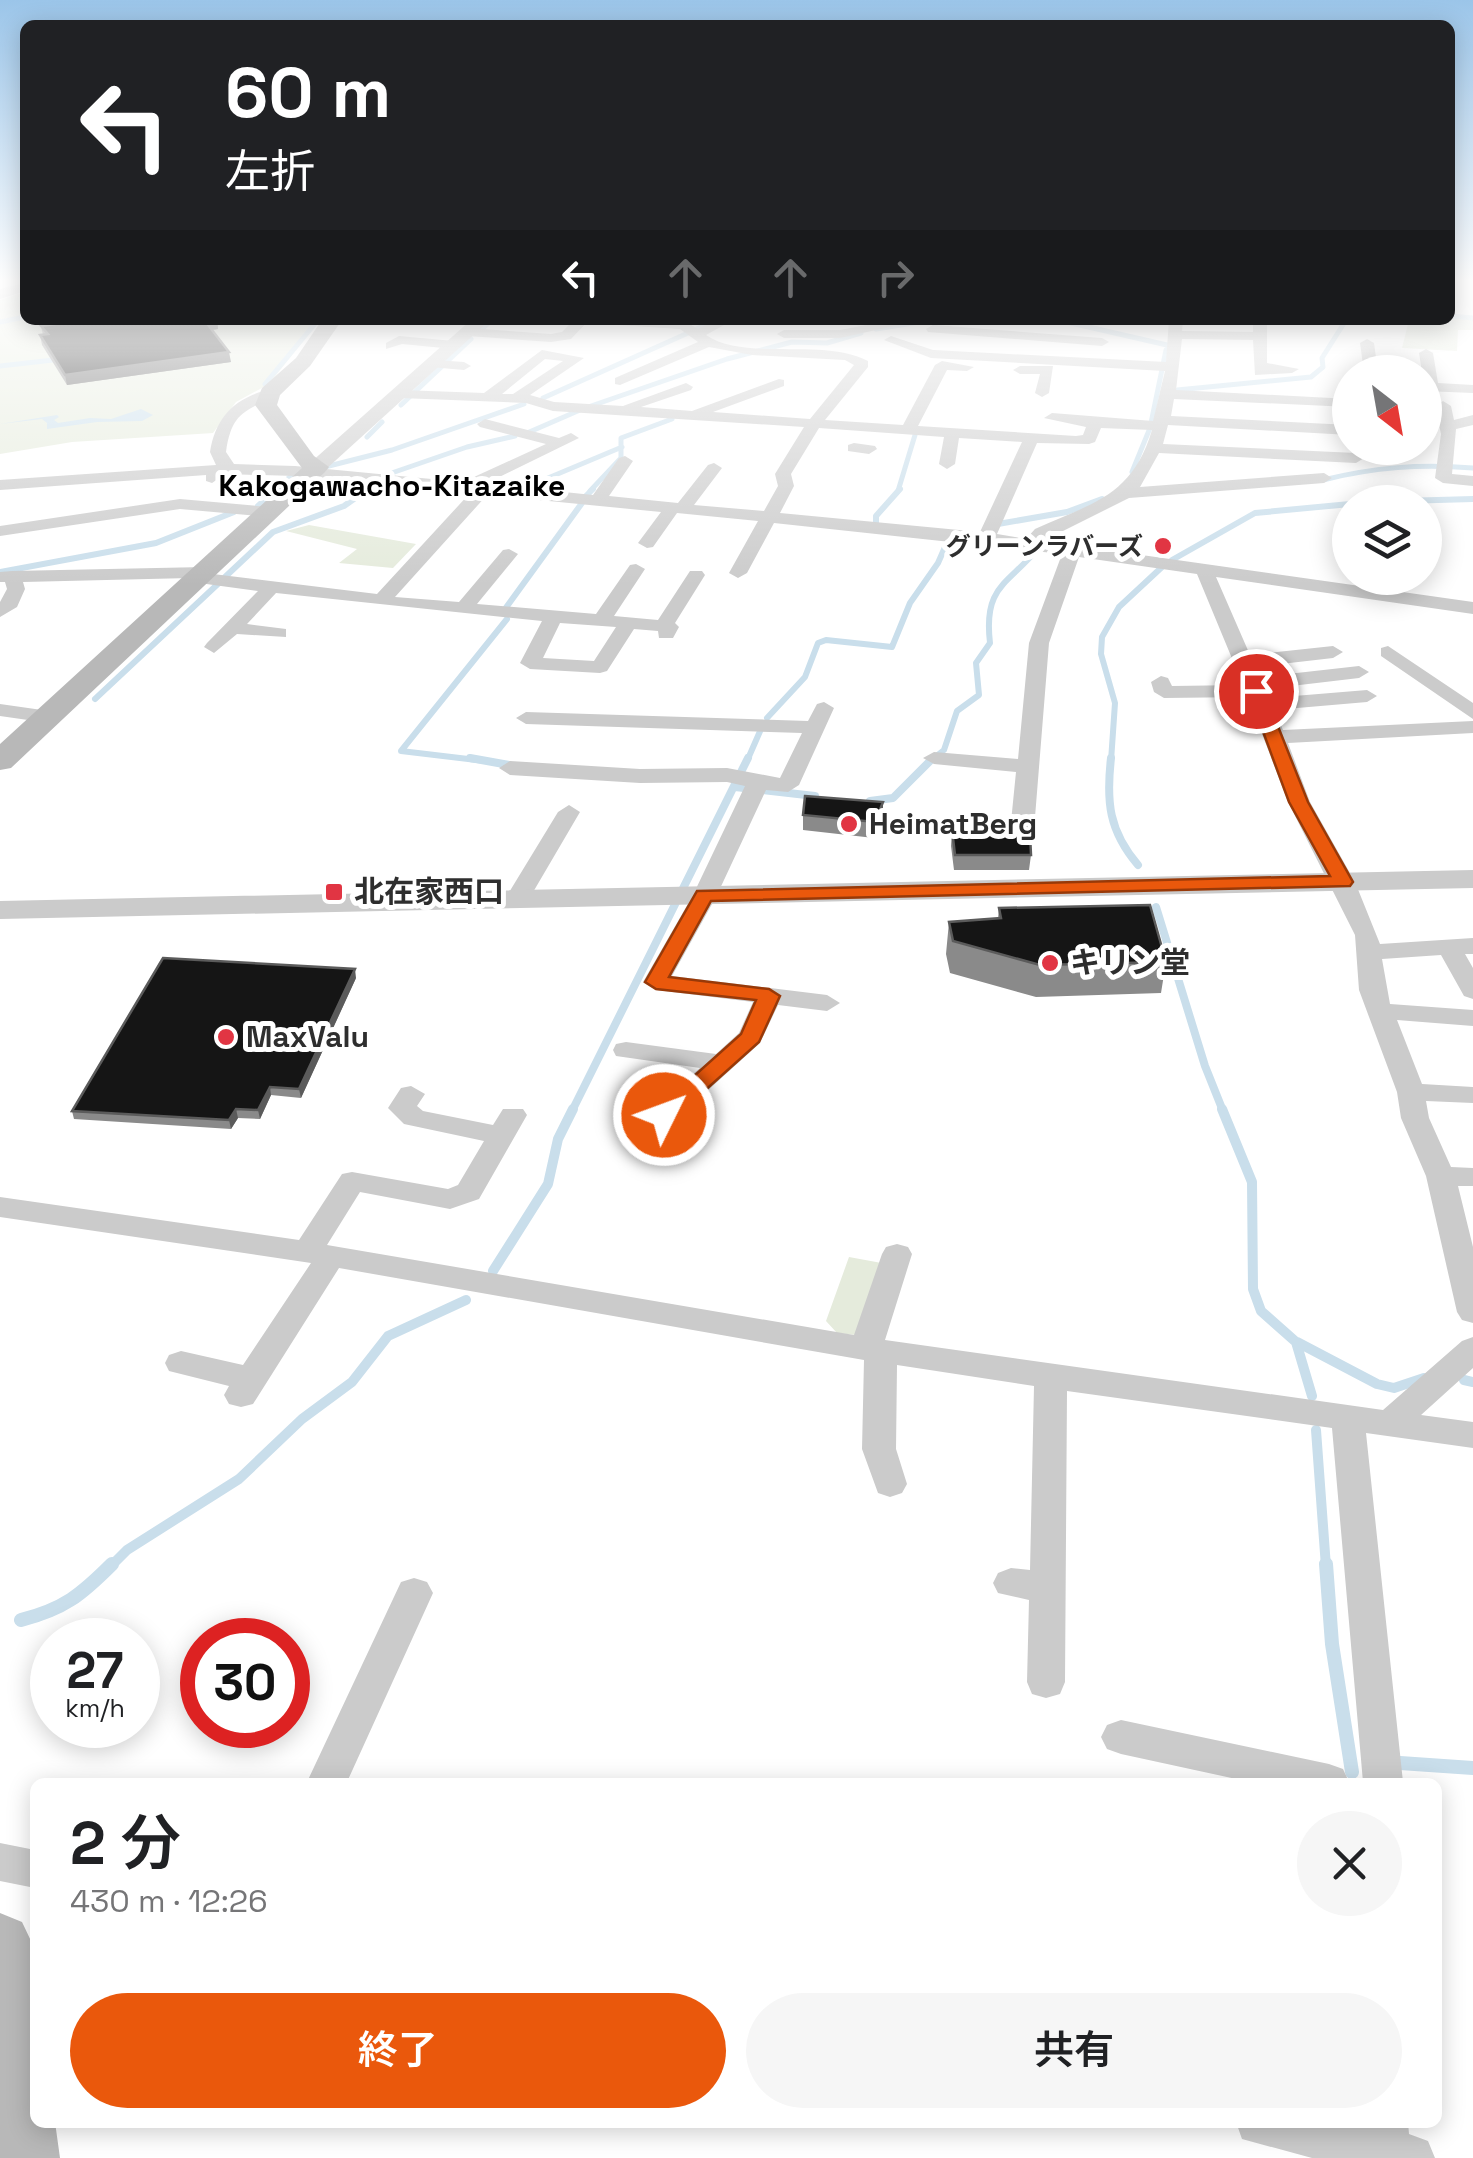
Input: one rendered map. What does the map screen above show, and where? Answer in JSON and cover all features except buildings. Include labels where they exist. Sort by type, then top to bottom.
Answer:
[{"type":"main road","points":[[0,760],[314,470],[266,405],[270,393],[280,384]]},
{"type":"main road","points":[[0,1943],[25,2158]]},
{"type":"street","points":[[314,470],[418,384]]},
{"type":"street","points":[[487,398],[505,384]]},
{"type":"street","points":[[515,400],[539,384]]},
{"type":"street","points":[[738,573],[786,486],[783,474],[842,384]]},
{"type":"street","points":[[908,431],[933,384]]},
{"type":"street","points":[[1013,384],[1043,390]]},
{"type":"street","points":[[1125,493],[1143,475],[1154,448],[1168,384]]},
{"type":"street","points":[[1315,384],[1316,401]]},
{"type":"street","points":[[619,410],[686,388]]},
{"type":"street","points":[[1442,388],[1473,389]]},
{"type":"street","points":[[688,416],[769,389]]},
{"type":"street","points":[[180,504],[220,461],[219,434],[226,418],[248,399],[270,393]]},
{"type":"street","points":[[408,394],[1031,439],[1084,441],[1089,439],[1095,423]]},
{"type":"street","points":[[1166,394],[1332,404]]},
{"type":"street","points":[[382,600],[473,488],[508,466],[566,440],[491,426],[554,406]]},
{"type":"street","points":[[1443,406],[1448,430],[1443,478],[1473,481]]},
{"type":"street","points":[[1296,411],[1332,409]]},
{"type":"street","points":[[1052,418],[1073,417],[1095,423],[1332,429]]},
{"type":"street","points":[[1442,431],[1473,420]]},
{"type":"street","points":[[698,433],[754,437],[758,422]]},
{"type":"street","points":[[863,451],[876,428]]},
{"type":"street","points":[[943,459],[952,434]]},
{"type":"street","points":[[986,538],[1020,471],[1031,439]]},
{"type":"street","points":[[1154,448],[1332,457]]},
{"type":"street","points":[[478,458],[508,466]]},
{"type":"street","points":[[0,485],[104,477],[220,461],[986,538],[1473,608]]},
{"type":"street","points":[[598,500],[625,461]]},
{"type":"street","points":[[623,541],[656,544],[678,508],[714,468]]},
{"type":"street","points":[[1031,544],[1041,532],[1125,493],[1292,476],[1324,478]]},
{"type":"street","points":[[104,477],[125,510]]},
{"type":"street","points":[[0,531],[180,504],[270,512]]},
{"type":"street","points":[[1020,842],[1039,643],[1072,550]]},
{"type":"street","points":[[464,608],[509,554]]},
{"type":"street","points":[[6,576],[124,566],[272,587],[602,620],[665,630],[685,582]]},
{"type":"street","points":[[602,620],[636,569]]},
{"type":"street","points":[[1204,569],[1276,737],[1299,802],[1343,882],[1350,907],[1366,935],[1372,990],[1411,1092],[1415,1118],[1441,1176],[1473,1312]]},
{"type":"street","points":[[0,611],[10,603],[16,589],[6,576]]},
{"type":"street","points":[[214,647],[272,587]]},
{"type":"street","points":[[554,616],[530,662],[600,667],[628,623]]},
{"type":"street","points":[[232,628],[279,633]]},
{"type":"street","points":[[1244,662],[1333,652]]},
{"type":"street","points":[[1257,693],[1388,652],[1413,652]]},
{"type":"street","points":[[1388,652],[1473,713]]},
{"type":"street","points":[[1160,715],[1162,687],[1359,700]]},
{"type":"street","points":[[0,710],[49,716]]},
{"type":"street","points":[[510,768],[640,776],[727,776],[788,785],[820,718],[759,722],[526,718]]},
{"type":"street","points":[[1276,737],[1473,726]]},
{"type":"street","points":[[934,758],[1028,766]]},
{"type":"street","points":[[758,783],[704,895],[656,982],[828,1002]]},
{"type":"street","points":[[518,899],[556,821]]},
{"type":"street","points":[[0,910],[1473,879]]},
{"type":"street","points":[[1368,952],[1461,947],[1473,991]]},
{"type":"street","points":[[664,1115],[751,1037],[769,996]]},
{"type":"street","points":[[1381,1012],[1473,1018]]},
{"type":"street","points":[[626,1050],[722,1063]]},
{"type":"street","points":[[1411,1092],[1473,1095]]},
{"type":"street","points":[[181,1364],[246,1387],[318,1256],[352,1181],[450,1198],[469,1192],[507,1125],[414,1118],[402,1108],[411,1094]]},
{"type":"street","points":[[1441,1176],[1473,1177]]},
{"type":"street","points":[[0,1208],[318,1256],[874,1350],[1473,1435]]},
{"type":"street","points":[[890,1484],[879,1449],[874,1350],[897,1254]]},
{"type":"street","points":[[1390,1424],[1473,1349]]},
{"type":"street","points":[[1046,1682],[1030,1585],[1051,1377]]},
{"type":"street","points":[[1348,1420],[1384,1778]]},
{"type":"street","points":[[329,1778],[414,1593]]},
{"type":"street","points":[[1121,1738],[1310,1778]]},
{"type":"street","points":[[0,1862],[30,1868]]},
{"type":"street","points":[[1290,2128],[1391,2147]]},
{"type":"green space","points":[[0,384],[269,384],[236,402],[213,433],[72,442],[0,454]]},
{"type":"green space","points":[[309,525],[416,544],[393,568],[339,563],[357,549],[286,531]]},
{"type":"green space","points":[[849,1257],[887,1264],[865,1336],[837,1333],[826,1321]]},
{"type":"water","points":[[141,409],[153,415],[142,421],[47,429],[42,419],[0,424],[57,415],[54,420],[58,423],[111,419]]},
{"type":"waterway","points":[[401,405],[424,384]]},
{"type":"waterway","points":[[543,398],[575,384]]},
{"type":"waterway","points":[[591,406],[656,384]]},
{"type":"waterway","points":[[1151,423],[1159,384]]},
{"type":"waterway","points":[[1177,390],[1242,384]]},
{"type":"waterway","points":[[317,469],[392,450],[524,404]]},
{"type":"waterway","points":[[527,433],[580,410]]},
{"type":"waterway","points":[[621,447],[621,438],[672,419]]},
{"type":"waterway","points":[[367,437],[382,422]]},
{"type":"waterway","points":[[1132,472],[1150,428]]},
{"type":"waterway","points":[[898,491],[915,435]]},
{"type":"waterway","points":[[383,476],[467,447],[515,436]]},
{"type":"waterway","points":[[522,489],[517,491],[621,447]]},
{"type":"waterway","points":[[590,491],[621,458],[621,447]]},
{"type":"waterway","points":[[1323,480],[1398,468],[1473,468]]},
{"type":"waterway","points":[[274,491],[294,473],[302,472]]},
{"type":"waterway","points":[[365,491],[376,483]]},
{"type":"waterway","points":[[258,506],[277,489]]},
{"type":"waterway","points":[[225,577],[273,532],[344,506],[368,489]]},
{"type":"waterway","points":[[585,497],[593,489]]},
{"type":"waterway","points":[[876,525],[876,516],[900,489]]},
{"type":"waterway","points":[[998,524],[1067,512],[1102,499]]},
{"type":"waterway","points":[[1442,500],[1473,499]]},
{"type":"waterway","points":[[512,610],[505,609],[582,503]]},
{"type":"waterway","points":[[1172,560],[1255,513],[1332,506]]},
{"type":"waterway","points":[[0,572],[156,543],[234,512]]},
{"type":"waterway","points":[[767,718],[805,677],[818,643],[826,640],[892,647],[910,603],[938,563],[949,538],[954,539]]},
{"type":"waterway","points":[[930,761],[944,750],[957,711],[979,695],[976,663],[990,643],[989,623],[995,597],[1041,545]]},
{"type":"waterway","points":[[1111,761],[1115,703],[1101,654],[1102,637],[1119,607],[1162,567]]},
{"type":"waterway","points":[[95,699],[220,582]]},
{"type":"waterway","points":[[485,761],[401,751],[507,619]]},
{"type":"waterway","points":[[747,761],[761,729]]},
{"type":"waterway","points":[[470,758],[509,765]]},
{"type":"waterway","points":[[572,1111],[748,758]]},
{"type":"waterway","points":[[930,761],[933,758]]},
{"type":"waterway","points":[[1111,758],[1109,788],[1115,828],[1138,865]]},
{"type":"waterway","points":[[870,801],[893,798],[930,761]]},
{"type":"waterway","points":[[735,787],[815,796]]},
{"type":"waterway","points":[[1156,907],[1205,1066],[1223,1111]]},
{"type":"waterway","points":[[1222,1109],[1252,1182],[1253,1289],[1261,1311],[1296,1342],[1312,1396]]},
{"type":"waterway","points":[[493,1271],[548,1184],[558,1139],[572,1111]]},
{"type":"waterway","points":[[110,1567],[127,1550],[239,1479],[302,1419],[352,1382],[388,1336],[466,1300]]},
{"type":"waterway","points":[[1297,1342],[1377,1384],[1394,1388],[1424,1378]]},
{"type":"waterway","points":[[1464,1380],[1473,1382]]},
{"type":"waterway","points":[[1316,1430],[1326,1567]]},
{"type":"waterway","points":[[21,1620],[71,1600],[112,1564]]},
{"type":"waterway","points":[[1326,1564],[1332,1644],[1352,1772]]},
{"type":"waterway","points":[[1400,1763],[1473,1768]]},
{"type":"place","name":"グリーンラバーズ","points":[[1163,546]]},
{"type":"place","name":"HeimatBerg","points":[[849,824]]},
{"type":"place","name":"北在家西口","points":[[334,892]]},
{"type":"place","name":"キリン堂","points":[[1050,963]]},
{"type":"place","name":"MaxValu","points":[[226,1037]]},
{"type":"district","name":"Kakogawacho-Kitazaike","points":[[392,486]]},
{"type":"route","points":[[664,1115],[751,1037],[769,996],[656,982],[704,895],[1343,882],[1299,802],[1256,691]]}]
